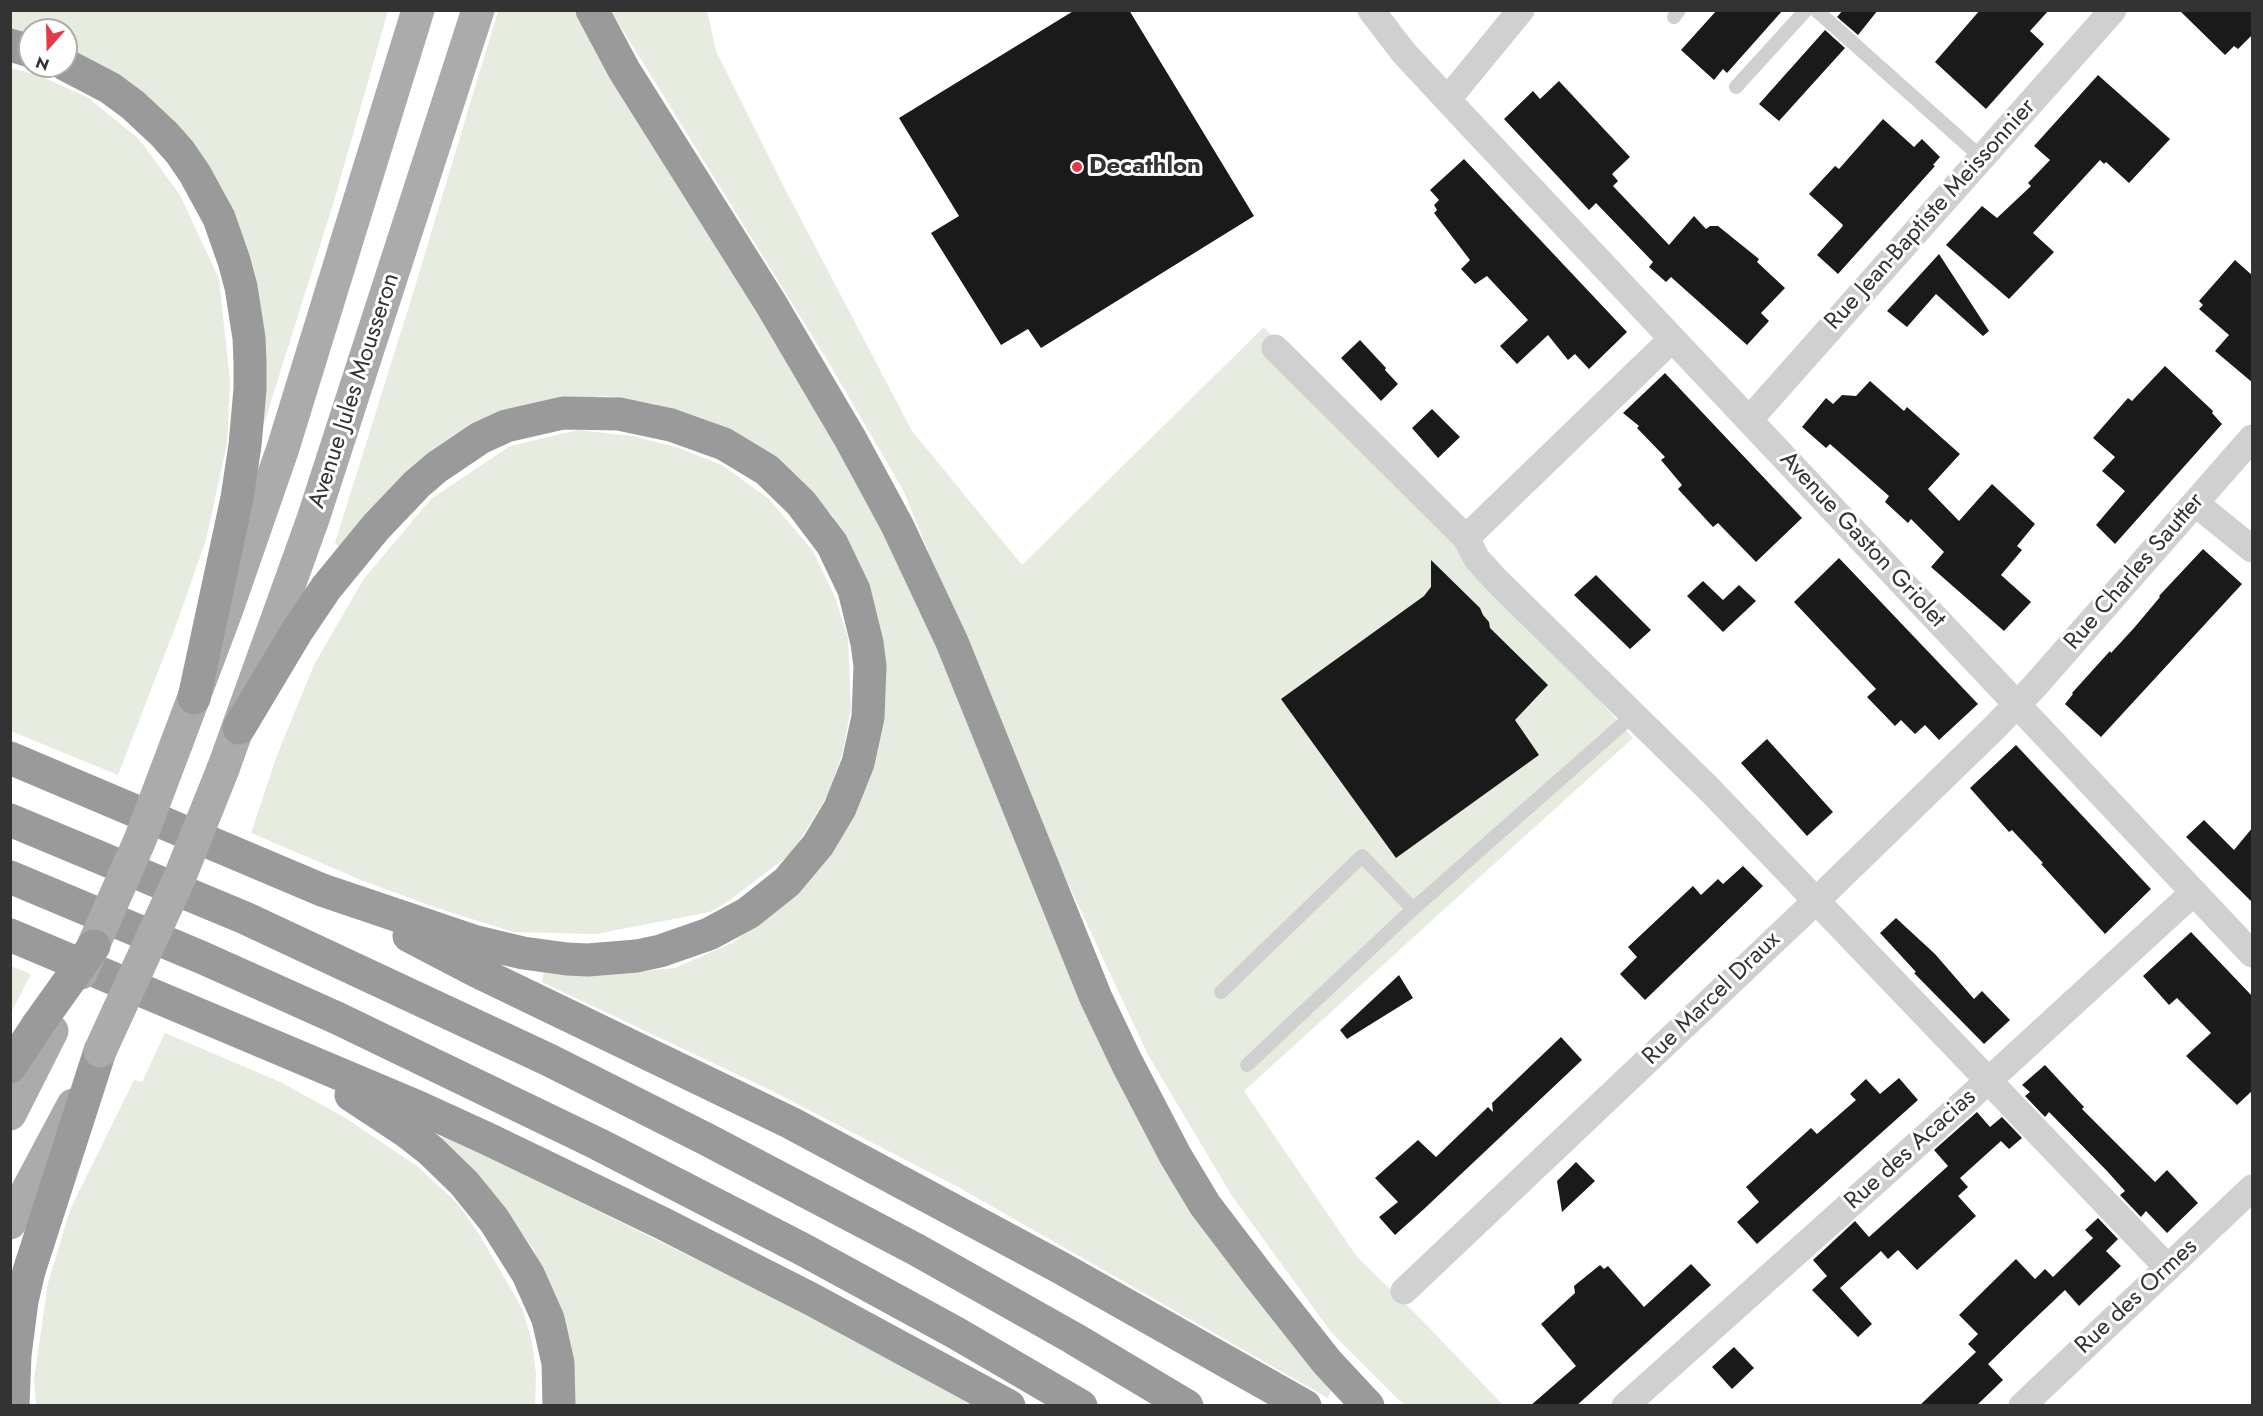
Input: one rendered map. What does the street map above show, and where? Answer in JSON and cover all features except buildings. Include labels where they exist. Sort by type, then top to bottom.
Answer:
[{"type":"highway","points":[[592,10],[624,70],[776,312],[851,440],[897,525],[956,653],[1100,1006],[1175,1155],[1205,1205],[1258,1276],[1327,1362],[1368,1406]]},
{"type":"highway","points":[[78,71],[110,88],[133,105],[164,134],[180,153],[195,174],[219,218],[241,287],[250,362],[245,445],[237,498],[194,698]]},
{"type":"highway","points":[[10,758],[322,890],[489,945],[523,953],[567,959],[612,959],[660,951],[709,934],[748,913],[787,882],[818,845],[840,808],[858,764],[868,717],[870,666],[862,615],[845,568],[818,524],[784,486],[748,457],[724,444],[671,425],[619,414],[563,413],[533,418],[497,430],[459,451],[417,484],[342,566],[321,595],[238,728]]},
{"type":"highway","points":[[10,820],[254,922],[549,1060],[698,1134],[926,1255],[1187,1406]]},
{"type":"highway","points":[[10,877],[337,1018],[598,1144],[832,1265],[1082,1406]]},
{"type":"highway","points":[[322,890],[452,959],[791,1123],[1061,1268],[1305,1406]]},
{"type":"highway","points":[[10,935],[435,1115],[662,1223],[813,1300],[1009,1406]]},
{"type":"highway","points":[[10,1067],[45,1028],[94,946]]},
{"type":"highway","points":[[265,1043],[330,1081],[407,1132],[448,1166],[478,1198],[516,1254],[542,1304],[558,1362],[559,1406]]},
{"type":"highway","points":[[13,1406],[16,1346],[27,1281],[100,1051]]},
{"type":"main road","points":[[94,946],[140,840],[194,698],[283,448],[418,10]]},
{"type":"main road","name":"Avenue Jules Mousseron","points":[[10,1223],[100,1051],[179,879],[223,769],[313,519],[478,10]]},
{"type":"main road","points":[[10,1114],[45,1028]]},
{"type":"street","name":"Avenue Gaston Griolet","points":[[1371,10],[1404,53],[1471,125],[2253,954]]},
{"type":"street","points":[[1448,99],[1521,10]]},
{"type":"street","name":"Rue Jean-Baptiste Meissonnier","points":[[1749,420],[2113,10]]},
{"type":"street","points":[[1466,538],[1672,339]]},
{"type":"street","points":[[1275,348],[1466,538],[1477,559],[1485,568],[1711,791],[2168,1268]]},
{"type":"street","name":"Rue Charles Sautter","points":[[2017,704],[2253,438]]},
{"type":"street","points":[[2195,503],[2253,549]]},
{"type":"street","name":"Rue Marcel Draux","points":[[1404,1292],[1816,901],[2017,704]]},
{"type":"street","name":"Rue des Acacias","points":[[1625,1406],[1988,1081],[2194,892]]},
{"type":"street","name":"Rue des Ormes","points":[[2022,1406],[2253,1188]]},
{"type":"lane","points":[[1736,87],[1806,10]]},
{"type":"lane","points":[[1816,10],[1982,158]]},
{"type":"lane","points":[[1247,1065],[1413,909],[1633,715]]},
{"type":"lane","points":[[1221,992],[1362,856],[1413,909]]},
{"type":"shaded area","points":[[10,11],[388,11],[334,201],[263,427],[237,233],[78,65],[78,18],[18,18],[18,34],[11,32]]},
{"type":"shaded area","points":[[498,11],[579,11],[832,427],[936,635],[1068,966],[1332,1388],[1328,1398],[958,1187],[770,1090],[542,982],[544,970],[594,976],[675,968],[732,943],[780,907],[848,823],[877,753],[882,690],[866,578],[832,515],[803,486],[696,418],[654,404],[606,396],[561,400],[339,547],[335,543]]},
{"type":"shaded area","points":[[611,11],[707,11],[716,51],[785,189],[912,431],[1022,565],[1264,327],[1633,738],[1244,1091],[1357,1257],[1420,1318],[1503,1405],[1404,1405],[1331,1332],[1232,1196],[1148,1055],[1048,840],[903,490],[826,358]]},
{"type":"shaded area","points":[[11,68],[18,70],[18,78],[44,78],[87,97],[139,139],[180,195],[219,279],[230,381],[227,444],[206,540],[178,620],[118,775],[11,731]]},
{"type":"shaded area","points":[[578,430],[632,436],[676,447],[722,465],[769,499],[813,551],[835,597],[848,638],[851,708],[843,751],[829,793],[792,853],[727,902],[710,912],[596,934],[513,932],[437,908],[361,880],[251,833],[277,755],[314,665],[363,580],[431,499],[510,446]]},
{"type":"shaded area","points":[[11,966],[31,974],[11,1013]]},
{"type":"shaded area","points":[[165,1033],[280,1082],[344,1117],[417,1166],[458,1204],[479,1234],[523,1310],[532,1342],[536,1374],[535,1405],[36,1405],[34,1379],[48,1283],[70,1210],[134,1080],[142,1082]]},
{"type":"shaded area","points":[[444,1135],[768,1295],[979,1405],[569,1405],[560,1314],[534,1250],[509,1214],[441,1139]]},
{"type":"place","name":"Decathlon","points":[[1077,167]]}]
